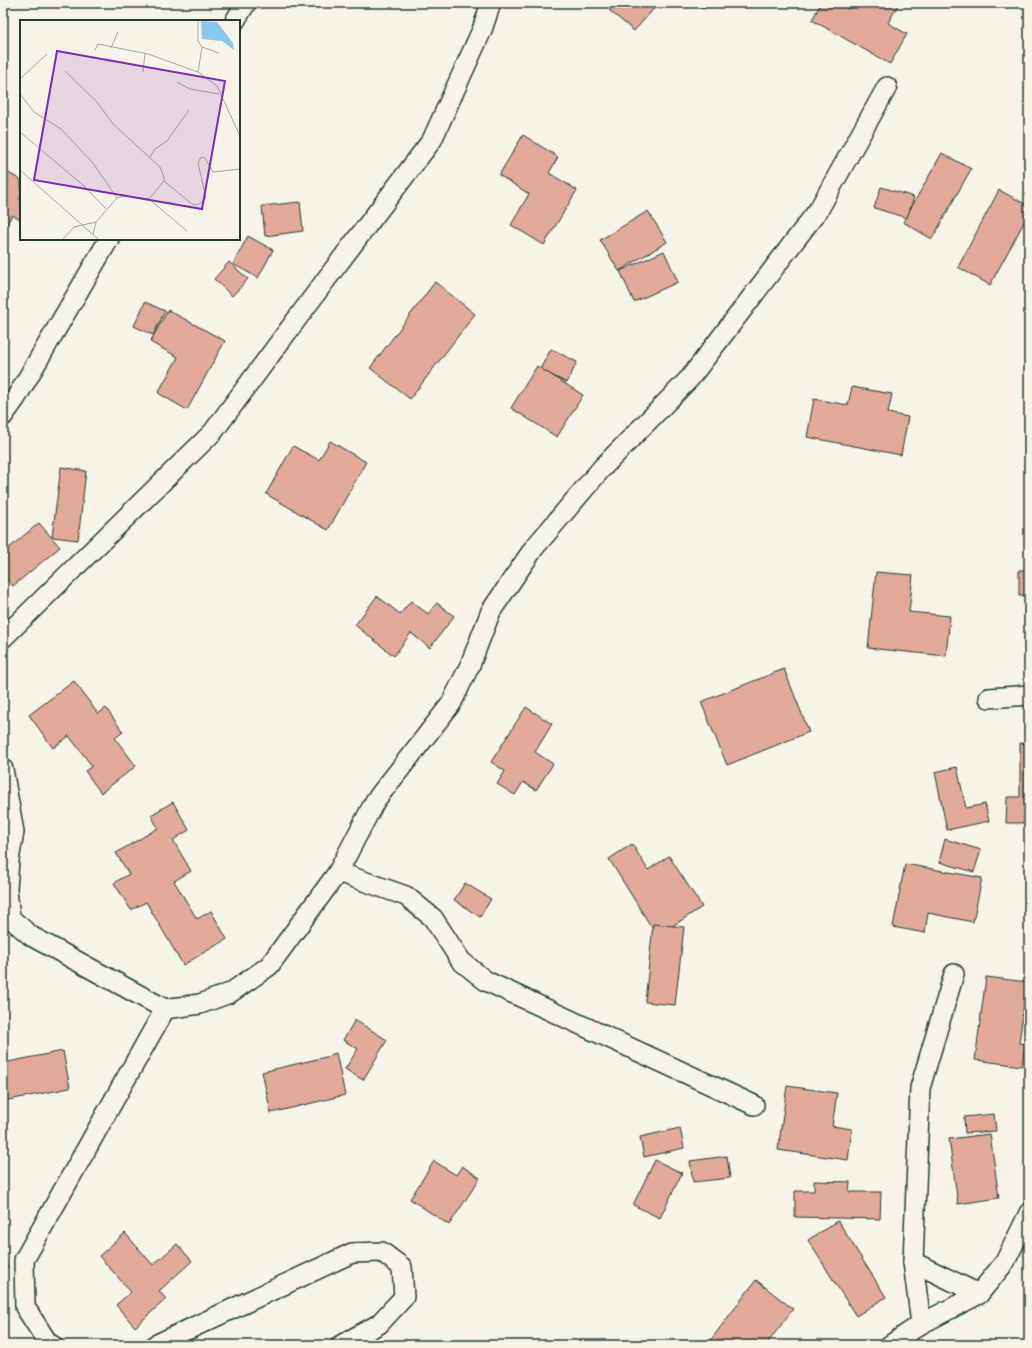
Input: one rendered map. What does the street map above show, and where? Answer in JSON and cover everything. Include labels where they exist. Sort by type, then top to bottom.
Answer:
[{"type":"street","points":[[236,20],[246,3]]},
{"type":"street","points":[[3,638],[213,432],[328,276],[432,140],[482,30],[491,3]]},
{"type":"street","points":[[3,769],[14,832],[8,860],[7,924],[165,1010],[200,1004],[230,993],[269,966],[338,872],[375,801],[451,704],[470,664],[491,612],[534,548],[602,468],[690,378],[819,209],[887,87]]},
{"type":"street","points":[[3,416],[16,398],[108,240]]},
{"type":"street","points":[[989,698],[1029,694]]},
{"type":"street","points":[[338,872],[406,896],[433,918],[461,961],[486,981],[754,1105]]},
{"type":"street","points":[[921,1324],[913,1262],[920,1088],[954,974]]},
{"type":"street","points":[[52,1345],[48,1343],[25,1307],[24,1260],[165,1010]]},
{"type":"street","points":[[890,1345],[921,1324],[979,1294],[1004,1262],[1029,1213]]},
{"type":"street","points":[[155,1345],[352,1253],[382,1252],[402,1267],[404,1297],[379,1324],[342,1345]]},
{"type":"street","points":[[913,1262],[979,1294]]},
{"type":"building","points":[[615,3],[659,3],[634,31],[609,10]]},
{"type":"building","points":[[694,3],[709,3],[704,9]]},
{"type":"building","points":[[821,3],[838,3],[848,9],[852,3],[899,3],[888,23],[907,34],[890,64],[812,20]]},
{"type":"building","points":[[523,135],[558,157],[549,173],[577,190],[544,245],[511,225],[529,194],[499,175]]},
{"type":"building","points":[[942,153],[971,169],[932,239],[903,222]]},
{"type":"building","points":[[3,170],[20,179],[20,219],[12,215],[3,231]]},
{"type":"building","points":[[881,187],[914,197],[907,218],[874,208]]},
{"type":"building","points":[[999,190],[1029,206],[1029,213],[990,285],[958,267]]},
{"type":"building","points":[[300,202],[303,231],[265,236],[262,206]]},
{"type":"building","points":[[648,211],[667,242],[619,271],[600,240]]},
{"type":"building","points":[[248,236],[273,250],[258,278],[233,264]]},
{"type":"building","points":[[664,251],[678,282],[634,302],[620,271]]},
{"type":"building","points":[[229,262],[248,279],[232,296],[214,279]]},
{"type":"building","points":[[435,282],[475,314],[410,399],[370,368]]},
{"type":"building","points":[[145,302],[165,311],[153,335],[134,326]]},
{"type":"building","points":[[168,310],[225,341],[187,410],[158,393],[178,357],[150,342]]},
{"type":"building","points":[[551,349],[577,362],[567,383],[540,369]]},
{"type":"building","points":[[537,366],[583,395],[557,437],[511,408]]},
{"type":"building","points":[[852,387],[892,394],[888,413],[908,417],[901,455],[807,437],[814,399],[848,405]]},
{"type":"building","points":[[330,441],[366,462],[328,530],[266,494],[293,446],[319,460]]},
{"type":"building","points":[[61,467],[86,471],[78,540],[52,537]]},
{"type":"building","points":[[1026,512],[1029,512],[1029,533],[1026,533]]},
{"type":"building","points":[[39,523],[60,547],[13,586],[3,575],[3,553]]},
{"type":"building","points":[[1019,570],[1029,570],[1029,595],[1019,595]]},
{"type":"building","points":[[876,572],[913,575],[909,612],[950,616],[946,656],[868,648]]},
{"type":"building","points":[[377,596],[400,614],[411,601],[428,614],[437,603],[454,616],[430,648],[411,633],[394,656],[355,625]]},
{"type":"building","points":[[784,669],[809,732],[727,765],[701,702]]},
{"type":"building","points":[[74,681],[98,714],[106,708],[123,732],[115,738],[136,766],[101,793],[85,771],[92,766],[69,736],[53,748],[29,715]]},
{"type":"building","points":[[526,707],[552,724],[535,752],[553,764],[536,790],[523,782],[515,795],[497,784],[505,771],[491,762]]},
{"type":"building","points":[[1020,743],[1029,744],[1029,823],[1006,823],[1007,797],[1020,797]]},
{"type":"building","points":[[957,767],[966,808],[985,804],[989,821],[947,830],[935,772]]},
{"type":"building","points":[[173,802],[189,830],[173,840],[191,871],[174,881],[197,919],[211,911],[227,939],[183,965],[146,902],[131,910],[114,883],[129,874],[116,853],[158,828],[151,815]]},
{"type":"building","points":[[945,839],[981,850],[974,872],[939,862]]},
{"type":"building","points":[[632,844],[648,870],[669,856],[702,907],[657,936],[609,859]]},
{"type":"building","points":[[905,864],[982,878],[973,922],[928,913],[925,933],[893,927]]},
{"type":"building","points":[[465,883],[491,899],[480,917],[454,900]]},
{"type":"building","points":[[653,924],[684,927],[675,1005],[645,1002]]},
{"type":"building","points":[[986,977],[1027,982],[1019,1043],[1025,1044],[1022,1066],[975,1060]]},
{"type":"building","points":[[355,1020],[387,1040],[363,1080],[345,1069],[358,1049],[343,1040]]},
{"type":"building","points":[[63,1051],[70,1088],[3,1101],[3,1063]]},
{"type":"building","points":[[336,1053],[345,1095],[271,1113],[262,1072],[330,1056]]},
{"type":"building","points":[[787,1086],[837,1093],[832,1126],[852,1129],[848,1160],[778,1150]]},
{"type":"building","points":[[994,1114],[996,1131],[965,1133],[964,1117]]},
{"type":"building","points":[[680,1128],[684,1148],[644,1157],[640,1137]]},
{"type":"building","points":[[990,1134],[999,1198],[958,1204],[949,1139]]},
{"type":"building","points":[[727,1156],[730,1178],[693,1182],[690,1161]]},
{"type":"building","points":[[655,1160],[682,1173],[660,1218],[633,1205]]},
{"type":"building","points":[[434,1161],[456,1175],[462,1166],[480,1178],[449,1225],[410,1199]]},
{"type":"building","points":[[814,1181],[850,1182],[849,1192],[881,1192],[880,1219],[795,1217],[795,1191],[814,1191]]},
{"type":"building","points":[[838,1221],[886,1297],[856,1316],[808,1240]]},
{"type":"building","points":[[125,1233],[153,1265],[177,1244],[192,1261],[159,1291],[166,1299],[135,1327],[116,1305],[131,1292],[99,1256]]},
{"type":"building","points":[[3,1242],[7,1268],[3,1269]]},
{"type":"building","points":[[756,1280],[793,1309],[766,1345],[707,1345]]}]
